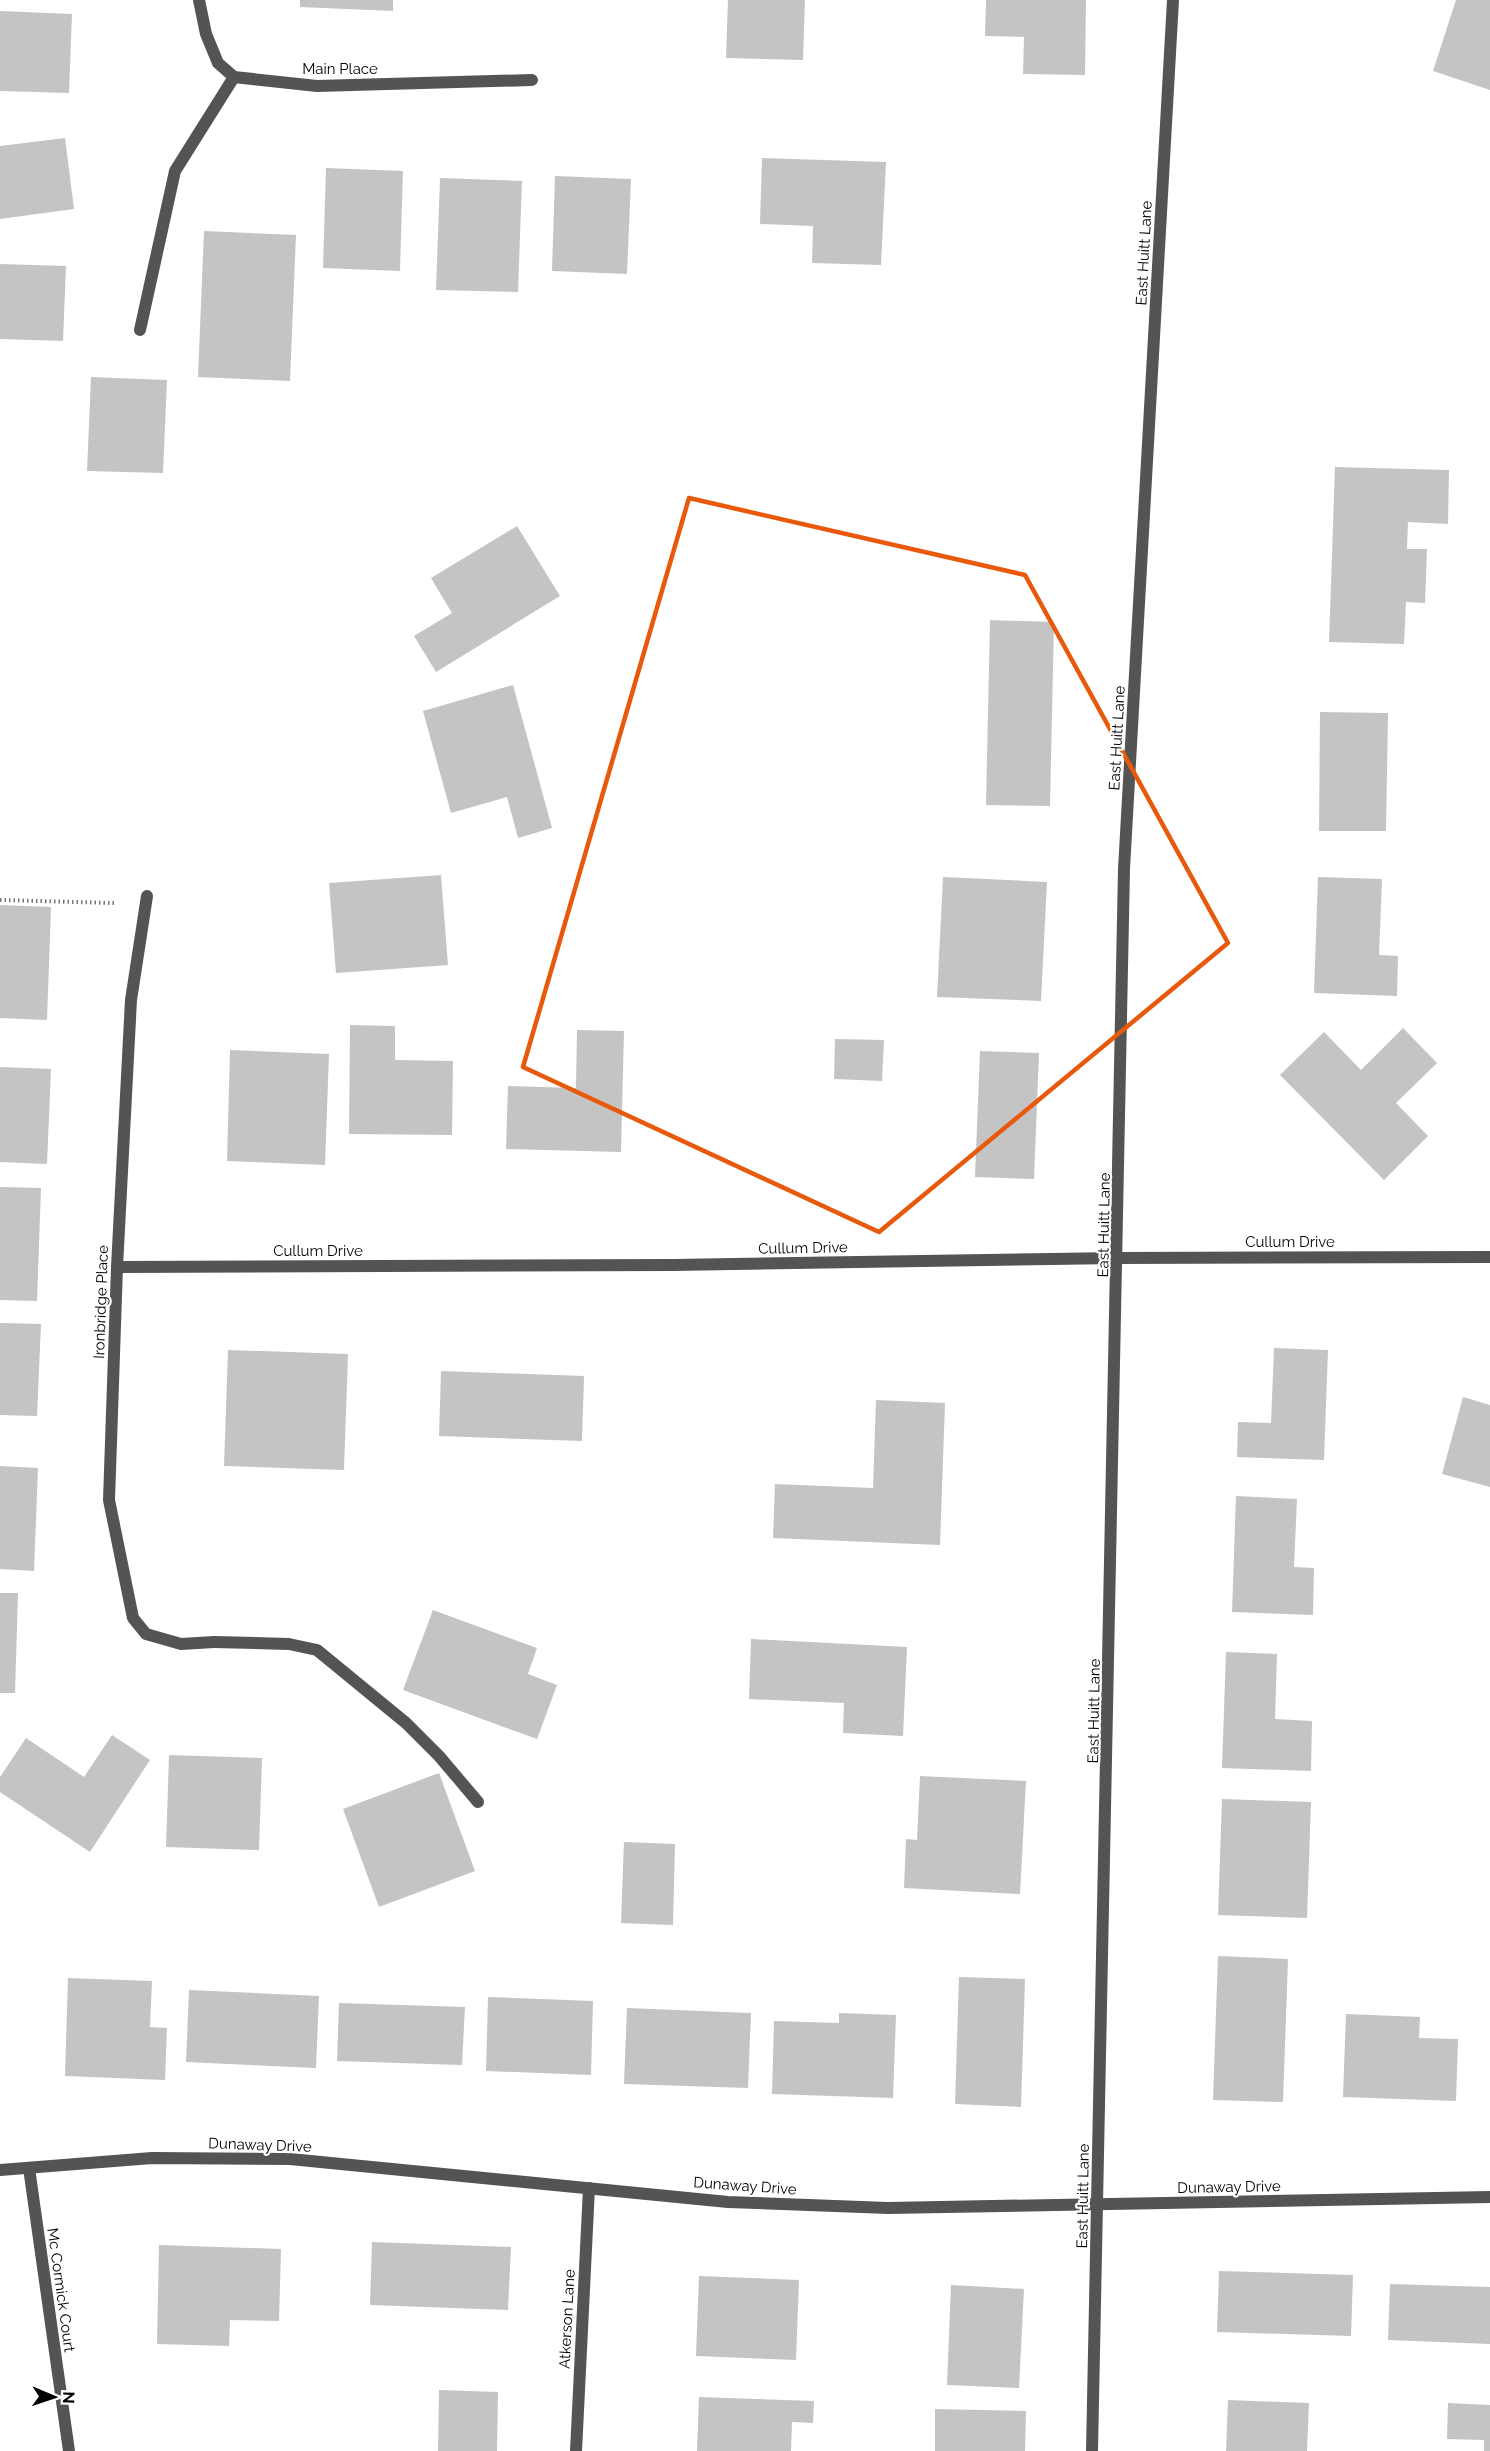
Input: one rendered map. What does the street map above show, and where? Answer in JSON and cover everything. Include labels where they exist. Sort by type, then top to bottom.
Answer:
[{"type":"street","points":[[140,330],[175,171],[234,76],[218,63],[206,33],[199,0]]},
{"type":"street","name":"East Huitt Lane","points":[[1092,2451],[1118,1258],[1124,869],[1173,0]]},
{"type":"street","name":"Main Place","points":[[234,76],[316,86],[532,80]]},
{"type":"street","name":"Ironbridge Place","points":[[147,896],[130,1000],[109,1500],[133,1618],[146,1634],[182,1644],[214,1642],[289,1644],[317,1650],[406,1723],[439,1756],[478,1802]]},
{"type":"street","name":"Cullum Drive","points":[[117,1267],[673,1265],[1118,1258],[1490,1257]]},
{"type":"street","name":"Dunaway Drive","points":[[0,2170],[152,2158],[290,2159],[729,2202],[888,2208],[1490,2197]]},
{"type":"street","name":"Mc Cormick Court","points":[[30,2168],[69,2451]]},
{"type":"street","name":"Atkerson Lane","points":[[576,2451],[589,2188]]},
{"type":"path","points":[[0,900],[114,903]]},
{"type":"highlighted area","points":[[689,498],[1025,575],[1228,943],[879,1232],[523,1067]]},
{"type":"building","points":[[300,0],[393,0],[393,11],[300,7]]},
{"type":"building","points":[[728,0],[805,0],[803,60],[726,58]]},
{"type":"building","points":[[986,0],[1086,0],[1085,75],[1023,74],[1024,37],[985,36]]},
{"type":"building","points":[[1456,0],[1490,0],[1490,90],[1433,71]]},
{"type":"building","points":[[0,11],[72,14],[69,93],[0,91]]},
{"type":"building","points":[[65,138],[74,209],[0,219],[0,146]]},
{"type":"building","points":[[762,158],[886,162],[881,265],[812,263],[813,226],[760,224]]},
{"type":"building","points":[[326,168],[403,171],[400,271],[323,268]]},
{"type":"building","points":[[555,176],[631,179],[627,274],[552,271]]},
{"type":"building","points":[[440,178],[522,181],[518,292],[436,290]]},
{"type":"building","points":[[204,231],[296,235],[290,381],[198,377]]},
{"type":"building","points":[[0,264],[66,266],[63,341],[0,339]]},
{"type":"building","points":[[91,377],[167,380],[163,473],[87,471]]},
{"type":"building","points":[[1335,467],[1449,470],[1448,524],[1408,522],[1407,549],[1427,549],[1425,603],[1406,602],[1404,644],[1329,642]]},
{"type":"building","points":[[517,526],[560,596],[436,672],[414,636],[452,613],[431,578]]},
{"type":"building","points":[[990,620],[1054,622],[1050,806],[986,805]]},
{"type":"building","points":[[513,685],[552,828],[518,838],[507,797],[451,813],[423,711]]},
{"type":"building","points":[[1320,712],[1388,713],[1386,831],[1319,831]]},
{"type":"building","points":[[441,875],[448,965],[336,973],[329,883]]},
{"type":"building","points":[[943,877],[1047,882],[1041,1001],[937,997]]},
{"type":"building","points":[[1318,877],[1382,879],[1379,955],[1398,956],[1397,996],[1314,993]]},
{"type":"building","points":[[0,905],[51,907],[47,1020],[0,1018]]},
{"type":"building","points":[[350,1025],[395,1026],[395,1060],[453,1061],[452,1135],[349,1134]]},
{"type":"building","points":[[1403,1028],[1437,1063],[1396,1103],[1428,1136],[1384,1180],[1280,1075],[1324,1032],[1361,1070]]},
{"type":"building","points":[[577,1030],[624,1031],[621,1152],[506,1149],[508,1086],[576,1088]]},
{"type":"building","points":[[835,1039],[884,1040],[882,1081],[834,1079]]},
{"type":"building","points":[[230,1050],[329,1054],[325,1165],[227,1161]]},
{"type":"building","points":[[980,1051],[1039,1053],[1034,1179],[975,1177]]},
{"type":"building","points":[[0,1067],[51,1069],[47,1164],[0,1162]]},
{"type":"building","points":[[0,1187],[41,1188],[37,1301],[0,1300]]},
{"type":"building","points":[[0,1323],[41,1324],[37,1416],[0,1415]]},
{"type":"building","points":[[1274,1348],[1328,1350],[1324,1460],[1237,1457],[1238,1422],[1271,1423]]},
{"type":"building","points":[[228,1350],[348,1354],[344,1470],[224,1466]]},
{"type":"building","points":[[441,1371],[584,1376],[582,1441],[439,1436]]},
{"type":"building","points":[[1463,1397],[1490,1405],[1490,1487],[1442,1474]]},
{"type":"building","points":[[876,1400],[945,1403],[940,1545],[773,1538],[775,1484],[873,1488]]},
{"type":"building","points":[[0,1466],[38,1468],[34,1571],[0,1569]]},
{"type":"building","points":[[1236,1496],[1297,1499],[1294,1567],[1314,1568],[1313,1615],[1232,1612]]},
{"type":"building","points":[[0,1593],[18,1593],[15,1693],[0,1693]]},
{"type":"building","points":[[433,1610],[537,1648],[528,1674],[557,1685],[537,1739],[403,1690]]},
{"type":"building","points":[[751,1639],[907,1647],[903,1736],[843,1733],[844,1703],[749,1699]]},
{"type":"building","points":[[1226,1652],[1277,1654],[1275,1719],[1312,1721],[1311,1771],[1222,1768]]},
{"type":"building","points":[[112,1735],[150,1760],[90,1852],[0,1792],[0,1777],[26,1738],[84,1777]]},
{"type":"building","points":[[169,1755],[262,1758],[259,1850],[166,1847]]},
{"type":"building","points":[[439,1773],[475,1871],[379,1907],[343,1809]]},
{"type":"building","points":[[920,1776],[1026,1781],[1020,1894],[904,1888],[906,1839],[917,1840]]},
{"type":"building","points":[[1222,1799],[1311,1802],[1307,1918],[1218,1915]]},
{"type":"building","points":[[624,1842],[675,1844],[673,1925],[621,1923]]},
{"type":"building","points":[[1218,1956],[1288,1959],[1283,2102],[1213,2100]]},
{"type":"building","points":[[959,1977],[1025,1979],[1021,2107],[955,2104]]},
{"type":"building","points":[[68,1978],[152,1981],[150,2027],[167,2028],[165,2080],[65,2076]]},
{"type":"building","points":[[189,1990],[319,1996],[316,2068],[186,2062]]},
{"type":"building","points":[[488,1997],[593,2001],[591,2075],[486,2071]]},
{"type":"building","points":[[339,2003],[465,2007],[462,2065],[337,2061]]},
{"type":"building","points":[[627,2008],[751,2013],[748,2088],[624,2084]]},
{"type":"building","points":[[839,2013],[896,2015],[893,2098],[772,2094],[774,2021],[839,2023]]},
{"type":"building","points":[[1346,2014],[1420,2017],[1419,2038],[1458,2039],[1456,2101],[1343,2097]]},
{"type":"building","points":[[372,2242],[511,2247],[508,2310],[370,2305]]},
{"type":"building","points":[[159,2245],[281,2249],[279,2321],[230,2320],[229,2346],[157,2344]]},
{"type":"building","points":[[1219,2271],[1353,2275],[1351,2336],[1217,2332]]},
{"type":"building","points":[[699,2276],[799,2280],[796,2360],[696,2356]]},
{"type":"building","points":[[1390,2284],[1490,2287],[1490,2344],[1388,2340]]},
{"type":"building","points":[[951,2285],[1024,2289],[1019,2388],[947,2385]]},
{"type":"building","points":[[439,2390],[498,2392],[497,2451],[438,2451]]},
{"type":"building","points":[[699,2397],[814,2401],[813,2423],[792,2422],[791,2451],[697,2451]]},
{"type":"building","points":[[1228,2400],[1309,2403],[1307,2451],[1226,2451]]},
{"type":"building","points":[[1448,2403],[1490,2405],[1490,2451],[1484,2451],[1484,2440],[1447,2439]]},
{"type":"building","points":[[935,2409],[1026,2411],[1025,2451],[935,2451]]}]
